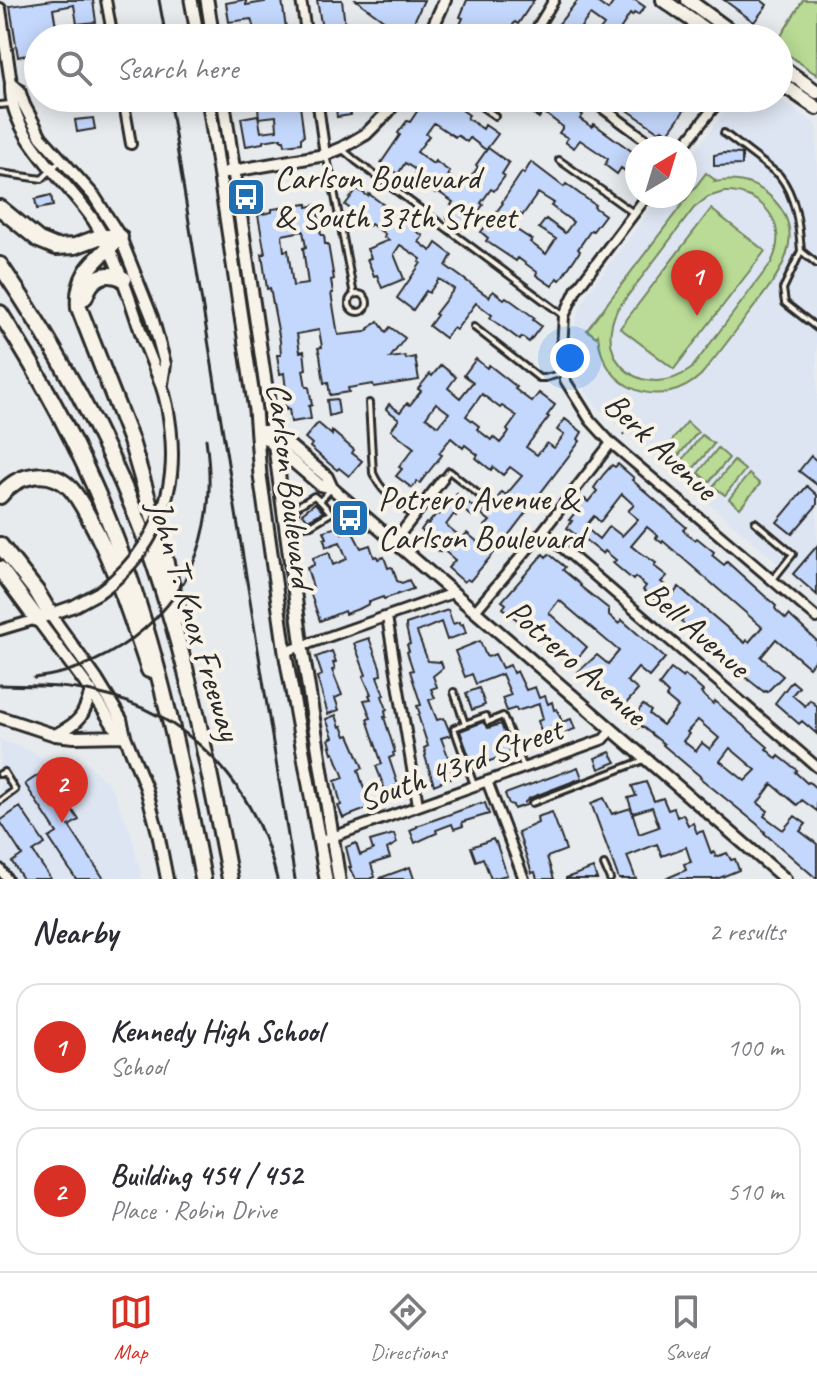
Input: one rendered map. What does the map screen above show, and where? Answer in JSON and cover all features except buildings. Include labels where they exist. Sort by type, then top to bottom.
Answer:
[{"type":"highway","points":[[0,208],[31,234],[52,246],[66,248],[93,239],[106,242],[120,237]]},
{"type":"highway","points":[[106,242],[80,286],[80,312],[131,441],[153,515],[176,599],[188,680]]},
{"type":"highway","name":"John T. Knox Freeway","points":[[0,265],[64,366],[113,464],[154,565],[188,680],[230,879]]},
{"type":"highway","points":[[91,341],[85,305],[89,285],[102,275],[124,279]]},
{"type":"highway","name":"John T. Knox Freeway","points":[[0,313],[64,424],[113,532],[137,598],[182,771],[203,879]]},
{"type":"highway","points":[[0,496],[18,480],[38,475],[53,477],[65,484],[79,500],[123,593],[182,771]]},
{"type":"highway","points":[[0,545],[37,592],[44,616]]},
{"type":"highway","points":[[0,569],[44,616]]},
{"type":"main road","points":[[191,0],[195,24]]},
{"type":"main road","points":[[207,0],[211,24]]},
{"type":"main road","points":[[688,0],[721,24]]},
{"type":"main road","points":[[670,2],[699,24]]},
{"type":"main road","points":[[793,75],[817,92]]},
{"type":"main road","points":[[793,92],[817,108]]},
{"type":"main road","name":"Carlson Boulevard","points":[[210,112],[257,431],[260,475],[285,652],[327,839],[339,879]]},
{"type":"main road","name":"Carlson Boulevard","points":[[225,112],[272,431],[289,520],[327,839],[326,879]]},
{"type":"street","points":[[106,0],[110,24]]},
{"type":"street","points":[[301,0],[305,24]]},
{"type":"street","points":[[434,24],[445,0]]},
{"type":"street","points":[[539,24],[554,0]]},
{"type":"street","points":[[0,9],[11,93],[41,137],[94,196],[120,237],[152,317],[165,364],[162,386]]},
{"type":"street","points":[[0,630],[74,606],[98,593],[123,572],[149,539],[166,502],[172,453],[162,386],[124,279],[86,209],[26,135],[18,104]]},
{"type":"street","points":[[125,112],[131,144]]},
{"type":"street","points":[[319,112],[325,155]]},
{"type":"street","points":[[219,173],[325,155],[366,134],[388,112]]},
{"type":"street","points":[[611,112],[642,136]]},
{"type":"street","points":[[691,136],[710,112]]},
{"type":"street","name":"Berk Avenue","points":[[638,208],[576,290],[564,316],[562,348],[565,380],[590,420],[611,443],[817,618]]},
{"type":"street","points":[[257,431],[272,431]]},
{"type":"street","name":"Potrero Avenue","points":[[257,431],[320,485],[332,488]]},
{"type":"street","name":"Potrero Avenue","points":[[272,431],[327,477],[332,488],[777,876]]},
{"type":"street","points":[[475,611],[543,531],[611,443]]},
{"type":"street","points":[[394,542],[442,480]]},
{"type":"street","name":"Bell Avenue","points":[[543,531],[817,767]]},
{"type":"street","points":[[285,652],[453,593]]},
{"type":"street","points":[[44,616],[113,725],[125,736]]},
{"type":"street","points":[[44,616],[121,719],[146,788],[167,879]]},
{"type":"street","points":[[387,617],[418,805]]},
{"type":"street","points":[[55,735],[73,726],[82,717],[91,691]]},
{"type":"street","points":[[0,717],[55,735],[125,736]]},
{"type":"street","name":"South 43rd Street","points":[[327,839],[604,739],[612,729]]},
{"type":"street","points":[[487,781],[524,879]]},
{"type":"street","points":[[0,869],[7,879]]},
{"type":"lane","points":[[0,105],[18,104]]},
{"type":"lane","points":[[489,112],[495,116]]},
{"type":"lane","points":[[724,133],[779,175],[786,184],[797,215],[801,251],[783,289],[785,303],[817,328]]},
{"type":"lane","points":[[342,148],[564,316]]},
{"type":"lane","points":[[325,155],[333,181],[354,295],[350,308],[357,312],[363,310],[366,299],[362,295],[354,295]]},
{"type":"lane","points":[[0,173],[42,179],[61,159]]},
{"type":"lane","points":[[559,160],[634,213]]},
{"type":"lane","points":[[801,251],[817,264]]},
{"type":"lane","points":[[474,327],[539,378],[563,373]]},
{"type":"lane","points":[[369,403],[373,473],[384,491],[414,517]]},
{"type":"lane","points":[[442,480],[449,471],[487,501]]},
{"type":"lane","points":[[320,501],[332,488]]},
{"type":"lane","points":[[314,496],[320,501],[331,513],[311,525],[304,526],[289,520],[296,507],[314,496]]},
{"type":"lane","points":[[755,522],[793,554],[772,580]]},
{"type":"lane","points":[[454,692],[465,724]]},
{"type":"lane","points":[[474,785],[454,728],[486,716],[488,722],[503,716],[524,768]]},
{"type":"lane","points":[[532,803],[646,759]]},
{"type":"lane","points":[[0,774],[4,772],[15,790],[0,801]]},
{"type":"lane","points":[[604,865],[610,879]]},
{"type":"shaded area","points":[[793,108],[817,125],[817,597],[597,407],[584,389],[576,370],[572,346],[574,326],[592,287],[652,208],[697,208],[697,148],[724,112],[793,112]]},
{"type":"shaded area","points":[[0,740],[51,762],[87,763],[112,788],[131,833],[142,879],[0,879]]},
{"type":"green space","points":[[803,0],[817,0],[817,75],[793,58],[793,24],[788,24]]},
{"type":"green space","points":[[706,173],[714,182],[737,181],[751,185],[771,197],[783,212],[789,228],[789,244],[777,274],[707,368],[686,386],[669,392],[636,390],[610,370],[598,335],[596,337],[587,330],[679,208],[694,208],[617,310],[611,329],[617,360],[627,371],[641,379],[657,381],[674,378],[691,369],[771,263],[777,236],[770,213],[751,197],[724,192],[708,197],[697,206],[697,185]]},
{"type":"green space","points":[[711,209],[765,251],[674,369],[620,328]]},
{"type":"green space","points":[[687,422],[698,432],[678,456],[667,447]]},
{"type":"green space","points":[[702,435],[714,444],[693,469],[682,460]]},
{"type":"green space","points":[[718,448],[729,458],[709,482],[698,473]]},
{"type":"green space","points":[[734,461],[745,470],[725,495],[713,486]]},
{"type":"green space","points":[[749,474],[760,484],[740,508],[729,499]]},
{"type":"railway","points":[[159,0],[163,24]]},
{"type":"railway","points":[[171,112],[295,879]]},
{"type":"railway","points":[[34,678],[93,662],[120,647],[144,629],[183,583],[205,525],[209,482],[206,439]]},
{"type":"railway","points":[[0,685],[58,687],[92,692],[159,716],[187,735],[213,757],[234,783],[267,845],[277,879]]},
{"type":"place","name":"Carlson Boulevard & South 37th Street","points":[[246,197]]},
{"type":"place","name":"Kennedy High School","points":[[697,316]]},
{"type":"place","name":"Potrero Avenue & Carlson Boulevard","points":[[350,518]]},
{"type":"place","name":"Building 454 / 452","points":[[62,823]]}]
